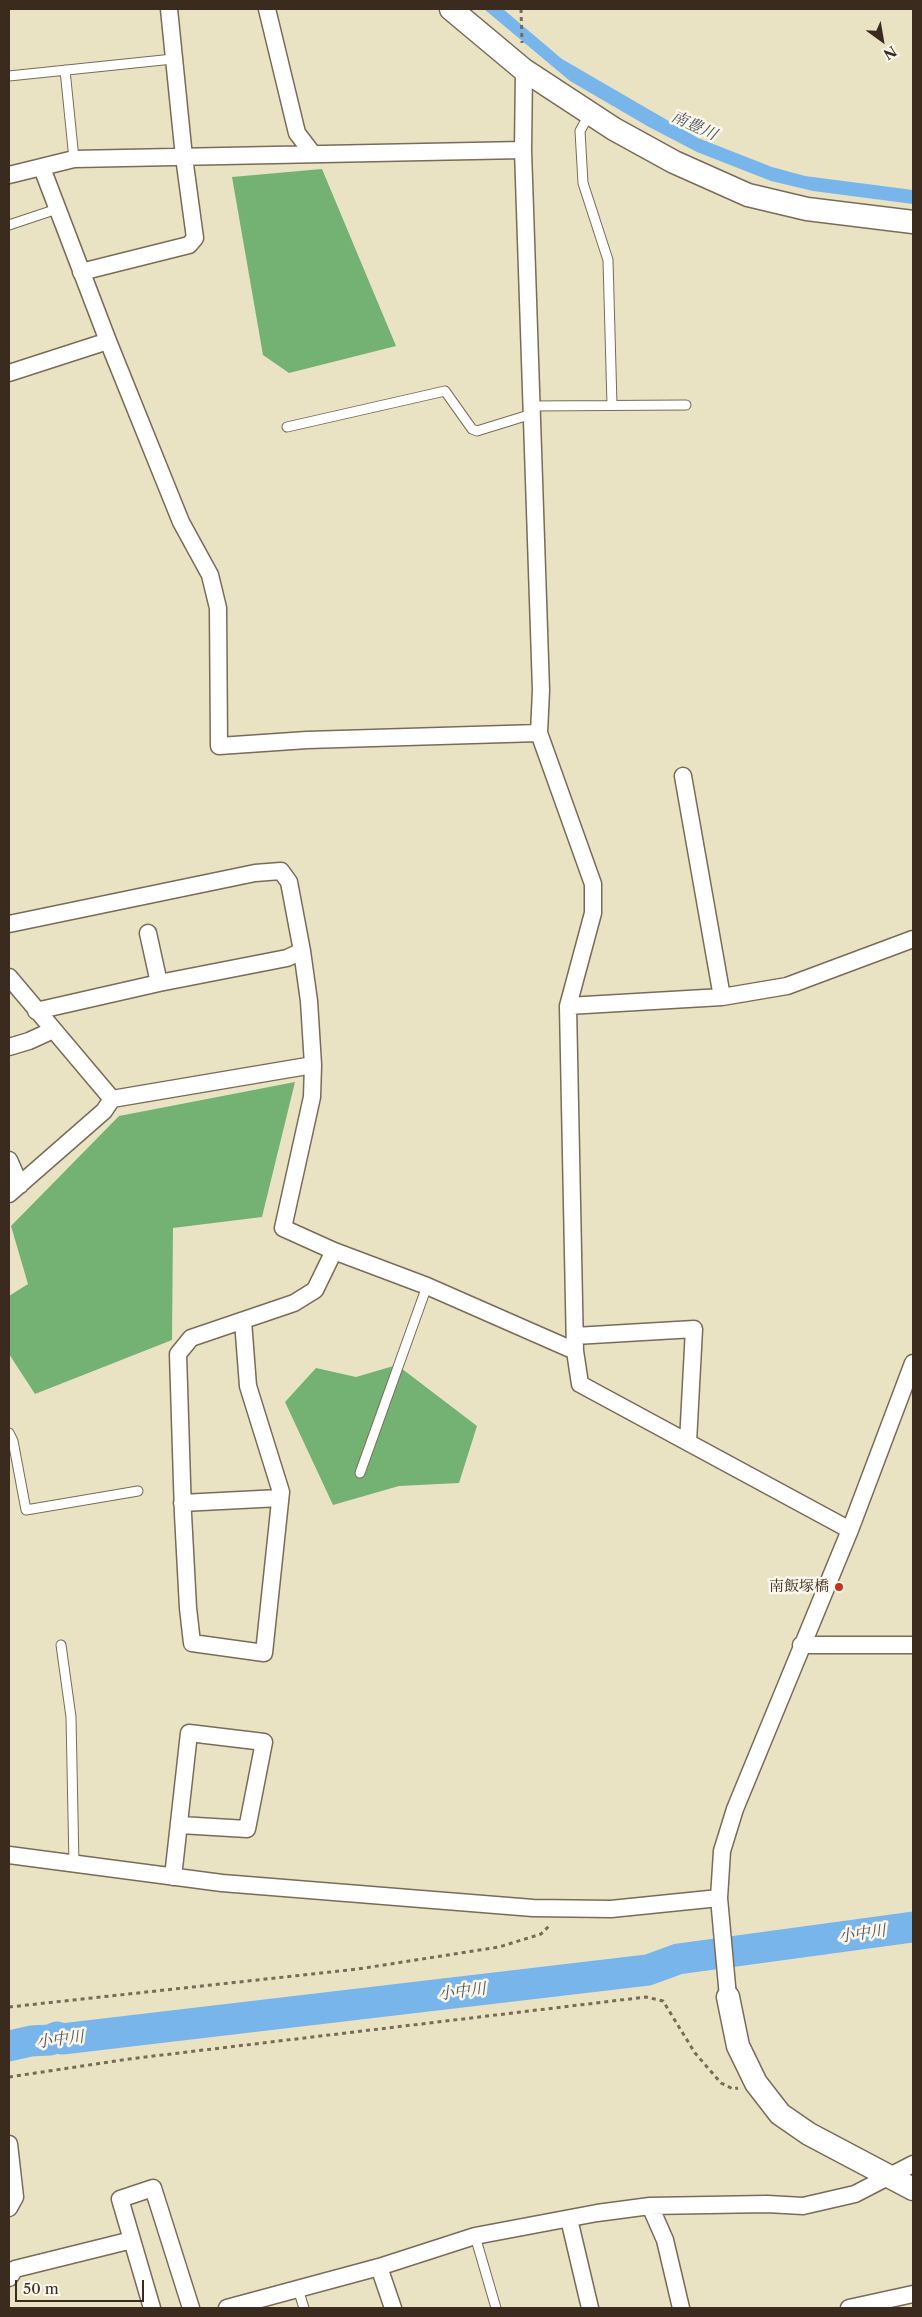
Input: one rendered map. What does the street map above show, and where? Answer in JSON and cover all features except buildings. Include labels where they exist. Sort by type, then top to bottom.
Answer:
[{"type":"street","points":[[81,272],[189,245],[195,238],[184,157],[169,9]]},
{"type":"street","points":[[267,9],[297,133],[314,154]]},
{"type":"street","points":[[451,9],[524,70],[614,129],[674,162],[748,195],[807,209],[913,222]]},
{"type":"street","points":[[524,70],[523,150],[541,690],[539,733],[593,884],[592,913],[568,1006],[575,1343],[580,1384],[850,1530]]},
{"type":"street","points":[[9,175],[74,160],[523,150]]},
{"type":"street","points":[[42,168],[81,272],[181,522],[210,575],[218,608],[219,746],[307,740],[539,733]]},
{"type":"street","points":[[9,373],[108,340]]},
{"type":"street","points":[[683,776],[722,997]]},
{"type":"street","points":[[9,924],[255,873],[280,871],[289,882],[302,951],[309,1001],[313,1065],[312,1097],[283,1228],[334,1251],[575,1343],[694,1329],[688,1442]]},
{"type":"street","points":[[148,933],[160,983]]},
{"type":"street","points":[[568,1006],[722,997],[787,986],[913,939]]},
{"type":"street","points":[[36,1011],[160,983],[287,958],[302,951]]},
{"type":"street","points":[[9,977],[112,1099]]},
{"type":"street","points":[[9,1047],[29,1041],[52,1030]]},
{"type":"street","points":[[14,1189],[104,1111],[112,1099],[313,1065]]},
{"type":"street","points":[[9,1160],[14,1189]]},
{"type":"street","points":[[243,1320],[248,1386],[281,1492],[264,1653],[192,1643],[182,1503],[178,1354],[191,1338],[243,1320],[294,1303],[315,1290],[334,1251]]},
{"type":"street","points":[[913,1363],[910,1381],[801,1645],[736,1809],[722,1851],[719,1898],[728,1997],[738,2046],[756,2083],[780,2114],[809,2134],[913,2189]]},
{"type":"street","points":[[182,1503],[280,1498]]},
{"type":"street","points":[[801,1645],[913,1645]]},
{"type":"street","points":[[173,1877],[189,1733],[264,1742],[247,1828],[180,1825]]},
{"type":"street","points":[[9,1855],[222,1884],[533,1908],[611,1910],[719,1898]]},
{"type":"street","points":[[9,2144],[15,2197],[9,2208]]},
{"type":"street","points":[[227,2308],[379,2267],[475,2236],[569,2218],[650,2206],[767,2204],[803,2206],[855,2194],[892,2177],[913,2164]]},
{"type":"street","points":[[152,2308],[120,2199],[153,2188],[192,2308]]},
{"type":"street","points":[[650,2206],[665,2240],[680,2308]]},
{"type":"street","points":[[569,2218],[590,2308]]},
{"type":"street","points":[[9,2278],[15,2269],[132,2240]]},
{"type":"street","points":[[379,2267],[393,2308]]},
{"type":"street","points":[[848,2308],[913,2294]]},
{"type":"lane","points":[[9,76],[173,59]]},
{"type":"lane","points":[[65,70],[74,160]]},
{"type":"lane","points":[[590,113],[580,131],[582,183],[608,260],[612,405]]},
{"type":"lane","points":[[9,225],[57,209]]},
{"type":"lane","points":[[287,427],[445,391],[472,429],[477,431],[532,410],[612,405],[686,405]]},
{"type":"lane","points":[[360,1473],[427,1286]]},
{"type":"lane","points":[[9,1433],[13,1441],[26,1510],[138,1491]]},
{"type":"lane","points":[[61,1645],[71,1717],[74,1865]]},
{"type":"lane","points":[[475,2236],[496,2308]]},
{"type":"lane","points":[[298,2289],[304,2308]]},
{"type":"path","points":[[521,9],[524,70]]},
{"type":"path","points":[[9,2007],[358,1969],[499,1947],[542,1934],[566,1908]]},
{"type":"path","points":[[9,2077],[129,2059],[646,1997],[663,2001],[695,2053],[721,2082],[733,2089],[756,2083]]},
{"type":"green space","points":[[322,169],[396,346],[289,373],[263,355],[232,177]]},
{"type":"green space","points":[[295,1082],[262,1217],[173,1228],[172,1340],[35,1394],[9,1354],[9,1296],[28,1284],[11,1226],[119,1116]]},
{"type":"green space","points":[[397,1365],[477,1426],[459,1483],[399,1486],[333,1505],[285,1402],[316,1368],[356,1377]]},
{"type":"water","points":[[484,9],[503,9],[562,59],[698,138],[772,167],[805,176],[913,190],[913,204],[813,191],[771,181],[697,152],[649,127],[570,81]]},
{"type":"waterway","name":"小中川","points":[[9,2046],[31,2041],[50,2040],[57,2037],[62,2039],[648,1970],[678,1959],[913,1927]]},
{"type":"place","name":"南飯塚橋","points":[[839,1587]]},
{"type":"water label","name":"南豊川","points":[[694,126]]}]
